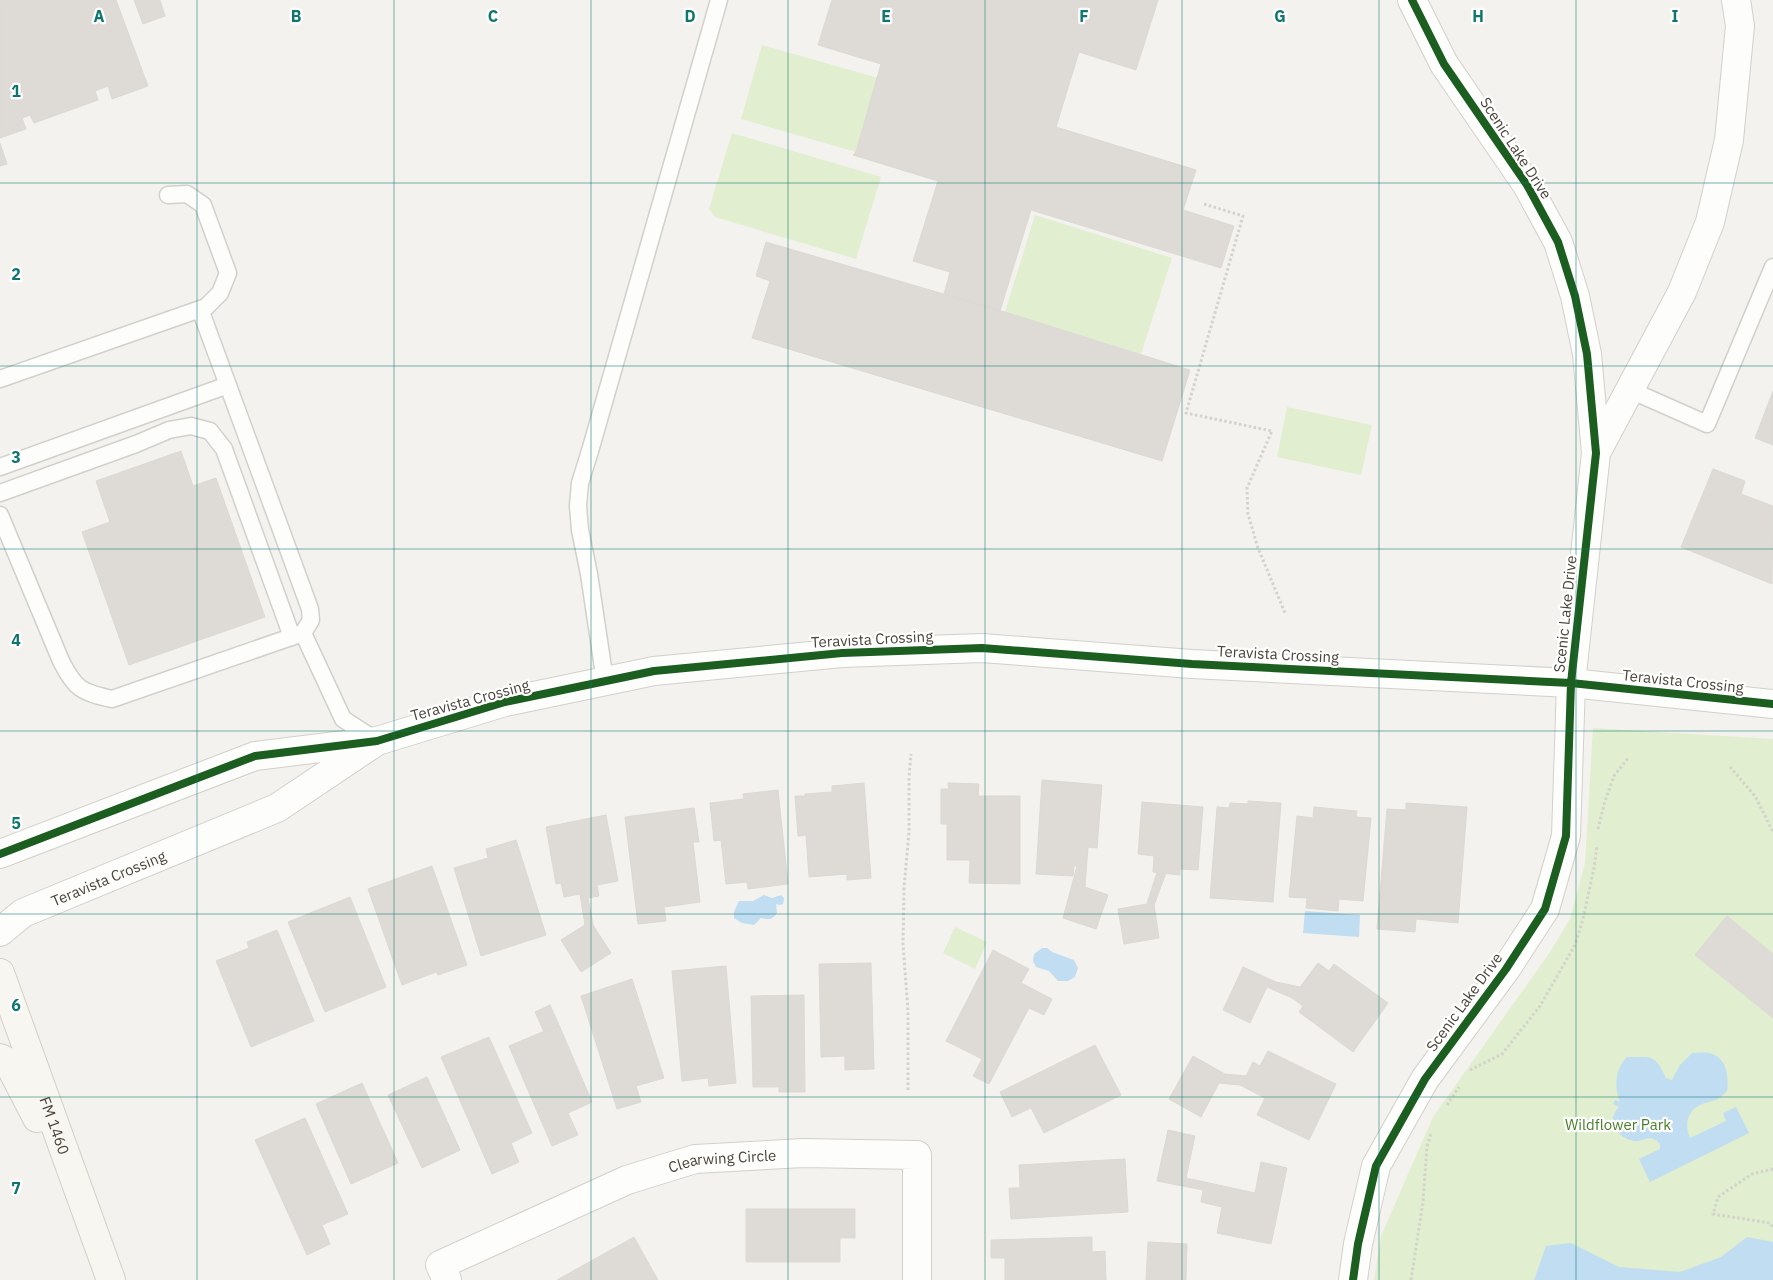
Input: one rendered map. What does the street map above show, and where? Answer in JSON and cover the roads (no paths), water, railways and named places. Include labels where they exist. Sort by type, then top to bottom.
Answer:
[{"type":"main road","name":"FM 1460","points":[[0,973],[111,1280]]},
{"type":"main road","points":[[0,1058],[8,1062],[83,1203]]},
{"type":"street","name":"Scenic Lake Drive","points":[[1353,1280],[1358,1244],[1376,1166],[1425,1079],[1506,969],[1545,909],[1566,836],[1571,684],[1596,453],[1587,354],[1575,296],[1558,242],[1527,185],[1444,64],[1412,0]]},
{"type":"street","name":"Scenic Lake Drive","points":[[1596,453],[1682,292],[1710,222],[1729,140],[1740,26],[1736,0]]},
{"type":"street","name":"Teravista Crossing","points":[[0,854],[255,756],[377,741],[505,702],[654,671],[842,653],[982,648],[1192,664],[1571,684],[1773,704]]},
{"type":"street","name":"Teravista Crossing","points":[[0,932],[23,913],[277,808],[377,741]]},
{"type":"street","name":"Clearwing Circle","points":[[447,1280],[440,1266],[627,1180],[695,1160],[803,1153],[917,1155],[917,1280]]},
{"type":"lane","points":[[606,681],[580,530],[578,506],[580,484],[719,0]]},
{"type":"lane","points":[[0,380],[206,307],[220,293],[228,273],[203,205],[187,194],[168,195]]},
{"type":"lane","points":[[1630,390],[1707,424],[1773,266]]},
{"type":"lane","points":[[0,515],[61,661],[71,680],[88,693],[112,699],[297,635],[311,620],[310,609],[200,309]]},
{"type":"lane","points":[[0,467],[228,385]]},
{"type":"lane","points":[[0,494],[169,430],[191,426],[210,431],[224,449],[297,635],[343,719],[377,741]]},
{"type":"water","points":[[764,895],[772,898],[781,895],[784,898],[783,904],[776,904],[777,913],[774,917],[768,919],[761,918],[754,925],[742,923],[734,918],[734,912],[739,901],[753,901]]},
{"type":"water","points":[[1305,911],[1360,915],[1359,937],[1303,933]]},
{"type":"water","points":[[1042,948],[1047,948],[1052,952],[1074,960],[1078,968],[1075,977],[1068,981],[1058,981],[1049,971],[1036,967],[1033,961],[1034,954]]},
{"type":"water","points":[[1692,1053],[1709,1053],[1720,1059],[1727,1073],[1728,1085],[1727,1091],[1719,1098],[1700,1105],[1691,1112],[1687,1125],[1690,1138],[1726,1121],[1723,1113],[1736,1107],[1749,1133],[1650,1182],[1639,1159],[1660,1149],[1660,1144],[1651,1138],[1637,1141],[1629,1140],[1623,1137],[1615,1128],[1613,1118],[1619,1107],[1613,1104],[1615,1100],[1620,1102],[1616,1084],[1618,1073],[1627,1057],[1647,1057],[1652,1058],[1659,1065],[1666,1078],[1672,1080],[1680,1065]]},
{"type":"water","points":[[1747,1237],[1773,1242],[1773,1280],[1534,1280],[1546,1246],[1571,1243],[1619,1267],[1680,1272],[1721,1257]]},
{"type":"park label","name":"Wildflower Park","points":[[1618,1124]]}]
